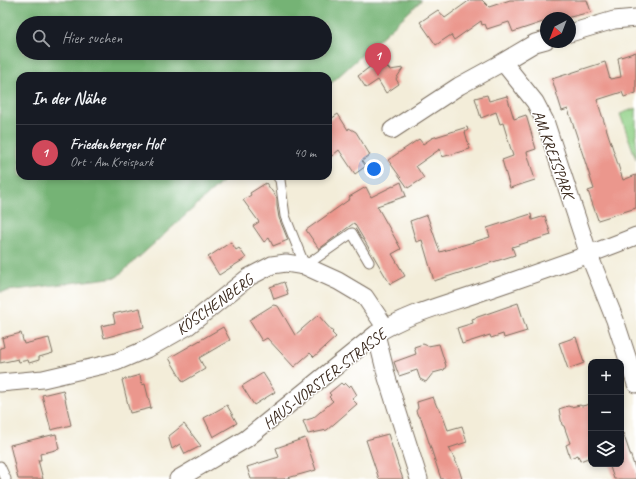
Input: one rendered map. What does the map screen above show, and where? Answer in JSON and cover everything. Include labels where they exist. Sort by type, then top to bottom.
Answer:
[{"type":"street","points":[[576,31],[614,20],[636,18]]},
{"type":"street","points":[[392,130],[459,86],[540,42]]},
{"type":"street","name":"AM KREISPARK","points":[[503,62],[535,102],[545,121],[589,255],[615,320],[636,384]]},
{"type":"street","name":"HAUS-VORSTER-STRASSE","points":[[178,479],[246,439],[381,331],[422,311],[589,255],[636,236]]},
{"type":"street","name":"KÖSCHENBERG","points":[[0,383],[43,379],[116,362],[150,348],[188,326],[250,277],[272,265],[286,263],[305,266],[338,281],[366,297],[381,331],[388,378],[419,479]]},
{"type":"lane","points":[[280,180],[286,216],[305,266],[352,233],[369,262]]},
{"type":"lane","points":[[0,466],[6,479]]},
{"type":"green space","points":[[0,0],[422,0],[332,82],[332,72],[16,72],[16,180],[225,180],[117,277],[0,292]]},
{"type":"green space","points":[[636,108],[636,159],[620,114]]},
{"type":"building","points":[[470,0],[482,0],[489,7],[510,0],[587,0],[591,12],[576,16],[576,12],[540,12],[540,23],[513,32],[509,22],[487,29],[485,24],[482,25],[481,21],[454,40],[451,35],[436,45],[420,22],[438,10],[445,18]]},
{"type":"building","points":[[636,52],[636,93],[624,97],[622,92],[597,100],[623,180],[636,175],[636,208],[598,220],[588,191],[594,189],[568,109],[562,111],[552,79],[605,62],[610,79],[621,77],[618,58]]},
{"type":"building","points":[[380,59],[390,70],[403,68],[396,79],[399,84],[386,93],[378,80],[366,88],[358,76]]},
{"type":"building","points":[[487,95],[489,101],[507,96],[514,119],[526,115],[536,149],[527,152],[535,180],[510,188],[502,160],[513,156],[503,123],[500,124],[496,112],[481,118],[475,98]]},
{"type":"building","points":[[338,114],[348,130],[349,128],[356,132],[370,155],[362,161],[366,166],[355,174],[339,150],[332,156],[332,118]]},
{"type":"building","points":[[467,127],[468,130],[465,132],[470,149],[442,157],[440,149],[416,166],[424,178],[408,188],[388,160],[419,139],[423,144],[432,138]]},
{"type":"building","points":[[401,182],[406,196],[377,206],[401,249],[392,254],[405,276],[390,284],[354,223],[319,249],[306,230],[350,199],[349,197],[366,187],[371,197]]},
{"type":"building","points":[[266,183],[277,198],[279,218],[288,240],[273,246],[269,238],[264,242],[253,226],[259,222],[243,200],[251,195],[250,193]]},
{"type":"building","points":[[531,214],[532,220],[545,216],[551,235],[512,247],[515,255],[434,281],[422,240],[416,242],[410,221],[427,215],[440,252],[490,237],[487,228]]},
{"type":"building","points":[[231,242],[236,250],[239,248],[246,258],[219,275],[208,257]]},
{"type":"building","points":[[284,282],[288,294],[274,299],[270,287]]},
{"type":"building","points":[[518,303],[527,331],[504,338],[503,334],[491,338],[490,335],[462,344],[457,328],[473,323],[472,319]]},
{"type":"building","points":[[273,305],[278,306],[295,335],[318,315],[336,337],[314,357],[310,353],[294,367],[267,338],[262,341],[249,320]]},
{"type":"building","points":[[140,308],[144,327],[104,338],[101,326],[115,323],[113,314]]},
{"type":"building","points":[[223,327],[230,340],[199,358],[205,369],[183,382],[169,358]]},
{"type":"building","points":[[21,333],[24,344],[49,338],[53,353],[39,357],[39,360],[29,363],[28,360],[19,362],[18,359],[0,363],[0,348],[4,347],[2,338]]},
{"type":"building","points":[[576,337],[584,363],[568,369],[559,343]]},
{"type":"building","points":[[423,344],[428,346],[439,344],[446,366],[444,370],[433,373],[426,382],[420,379],[417,370],[399,376],[394,362],[416,354],[414,347]]},
{"type":"building","points":[[263,373],[275,392],[254,405],[242,386]]},
{"type":"building","points":[[140,375],[142,385],[145,384],[151,408],[130,413],[122,380]]},
{"type":"building","points":[[341,383],[343,385],[345,383],[349,387],[351,385],[357,395],[352,399],[357,404],[327,430],[308,434],[303,421],[313,418],[333,401],[329,397],[331,395],[329,393]]},
{"type":"building","points":[[63,390],[71,425],[51,430],[42,395]]},
{"type":"building","points":[[433,397],[437,407],[440,409],[448,430],[462,426],[467,442],[449,448],[458,466],[462,479],[441,479],[421,418],[418,416],[416,411],[418,408],[417,402]]},
{"type":"building","points":[[227,405],[237,423],[213,437],[204,418]]},
{"type":"building","points":[[588,405],[588,458],[580,461],[578,455],[570,458],[566,445],[570,443],[564,426],[562,425],[559,409],[568,406]]},
{"type":"building","points":[[184,424],[201,446],[185,454],[180,444],[172,449],[169,439],[169,436]]},
{"type":"building","points":[[56,434],[59,449],[40,454],[41,460],[38,460],[43,479],[18,479],[10,445]]},
{"type":"building","points":[[388,434],[403,479],[379,479],[366,440]]},
{"type":"building","points":[[624,436],[636,471],[636,479],[614,479],[610,467],[624,467]]},
{"type":"building","points":[[305,438],[316,470],[284,479],[251,479],[247,467],[279,457],[276,448]]},
{"type":"place","name":"Friedenberger Hof","points":[[378,76]]}]
